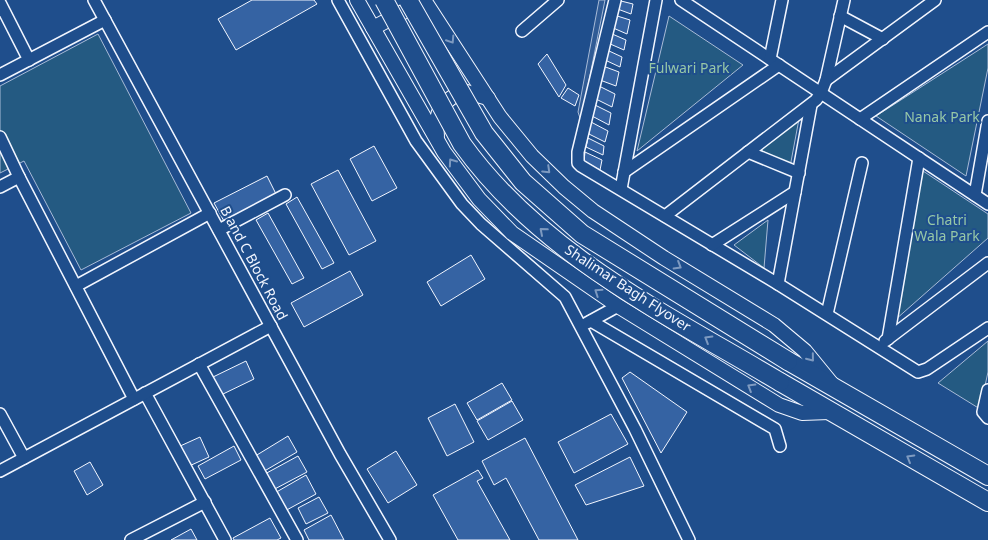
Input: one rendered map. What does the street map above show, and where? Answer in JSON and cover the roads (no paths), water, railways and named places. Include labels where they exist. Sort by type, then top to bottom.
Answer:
[{"type":"main road","name":"Shalimar Bagh Flyover","points":[[383,0],[462,144],[476,164],[518,209],[573,256],[828,412],[988,502]]},
{"type":"main road","name":"Shalimar Bagh Flyover","points":[[408,0],[484,133],[523,182],[582,234],[837,391],[988,476]]},
{"type":"street","name":"B and C Block Road","points":[[94,0],[390,540]]},
{"type":"street","points":[[338,0],[416,141],[454,193],[481,224],[561,292],[586,324],[689,540]]},
{"type":"street","points":[[383,0],[360,5],[437,139],[467,185],[512,233],[618,306],[780,405],[802,413],[828,412]]},
{"type":"street","points":[[373,28],[424,0],[500,117],[532,156],[564,187],[593,211],[664,258],[774,325],[805,351],[837,391]]},
{"type":"street","points":[[522,31],[558,0]]},
{"type":"street","points":[[615,0],[577,158],[581,166],[827,314],[912,370],[922,372],[988,328]]},
{"type":"street","points":[[621,190],[656,0]]},
{"type":"street","points":[[681,0],[988,204]]},
{"type":"street","points":[[624,172],[774,62],[782,0]]},
{"type":"street","points":[[665,216],[811,106],[822,93],[844,0]]},
{"type":"street","points":[[826,80],[935,0]]},
{"type":"street","points":[[0,3],[29,60]]},
{"type":"street","points":[[840,16],[883,39]]},
{"type":"street","points":[[0,75],[105,20]]},
{"type":"street","points":[[860,119],[988,32]]},
{"type":"street","points":[[437,139],[435,122],[438,111],[444,101],[463,91],[488,98]]},
{"type":"street","points":[[778,284],[811,106]]},
{"type":"street","points":[[975,195],[988,121]]},
{"type":"street","points":[[0,137],[134,399]]},
{"type":"street","points":[[748,152],[799,173]]},
{"type":"street","points":[[888,339],[919,158]]},
{"type":"street","points":[[827,314],[862,163]]},
{"type":"street","points":[[0,187],[19,177]]},
{"type":"street","points":[[454,193],[467,185]]},
{"type":"street","points":[[712,245],[796,192]]},
{"type":"street","points":[[219,230],[285,195]]},
{"type":"street","points":[[76,286],[210,213]]},
{"type":"street","points":[[878,346],[988,263]]},
{"type":"street","points":[[586,324],[618,306]]},
{"type":"street","points":[[586,324],[775,429],[780,446]]},
{"type":"street","points":[[0,471],[271,326]]},
{"type":"street","points":[[199,364],[296,540]]},
{"type":"street","points":[[988,390],[983,412],[988,418]]},
{"type":"street","points":[[146,393],[225,540]]},
{"type":"street","points":[[0,414],[24,458]]},
{"type":"street","points":[[131,540],[205,502]]},
{"type":"park label","name":"Fulwari Park","points":[[689,68]]},
{"type":"park label","name":"Nanak Park","points":[[942,117]]},
{"type":"park label","name":"Chatri Wala Park","points":[[947,228]]}]
